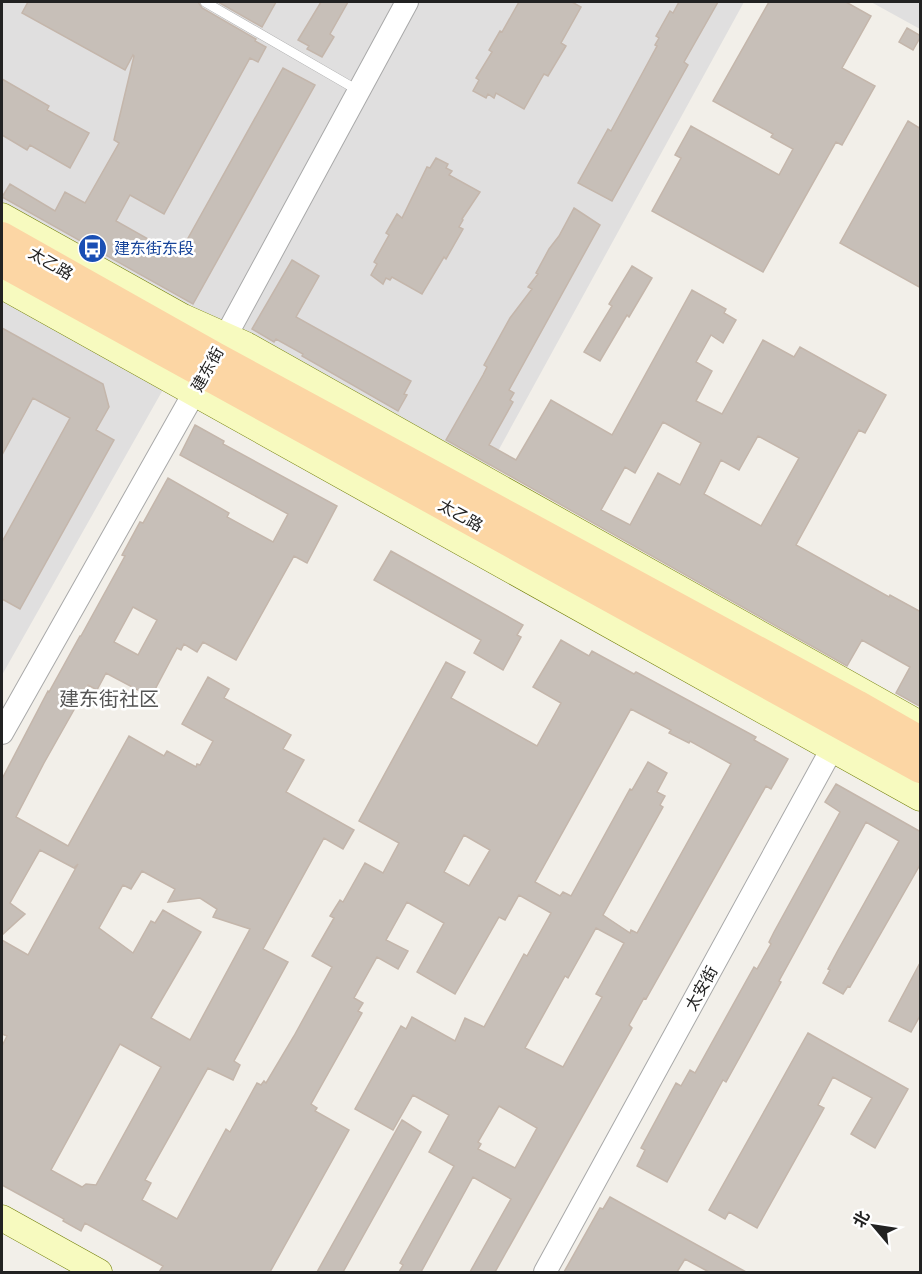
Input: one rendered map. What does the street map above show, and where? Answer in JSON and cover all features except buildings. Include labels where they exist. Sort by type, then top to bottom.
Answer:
[{"type":"main road","points":[[2,216],[183,316],[210,365]]},
{"type":"main road","name":"太乙路","points":[[2,236],[210,365],[921,769]]},
{"type":"main road","name":"太乙路","points":[[2,263],[210,365]]},
{"type":"main road","points":[[2,286],[210,365],[844,726],[921,798]]},
{"type":"main road","points":[[210,365],[246,345],[921,724]]},
{"type":"main road","name":"太乙路","points":[[844,726],[921,740]]},
{"type":"main road","points":[[2,1218],[99,1272]]},
{"type":"street","name":"建东街","points":[[2,734],[210,365],[407,2]]},
{"type":"street","name":"太安街","points":[[546,1272],[844,726]]},
{"type":"lane","points":[[206,2],[359,91]]},
{"type":"shaded area","points":[[2,2],[744,2],[486,473],[2,204]]},
{"type":"shaded area","points":[[871,2],[920,2],[920,29]]},
{"type":"shaded area","points":[[2,297],[165,386],[2,675]]},
{"type":"place","name":"建东街东段","points":[[93,248]]},
{"type":"district","name":"建东街社区","points":[[109,698]]}]
